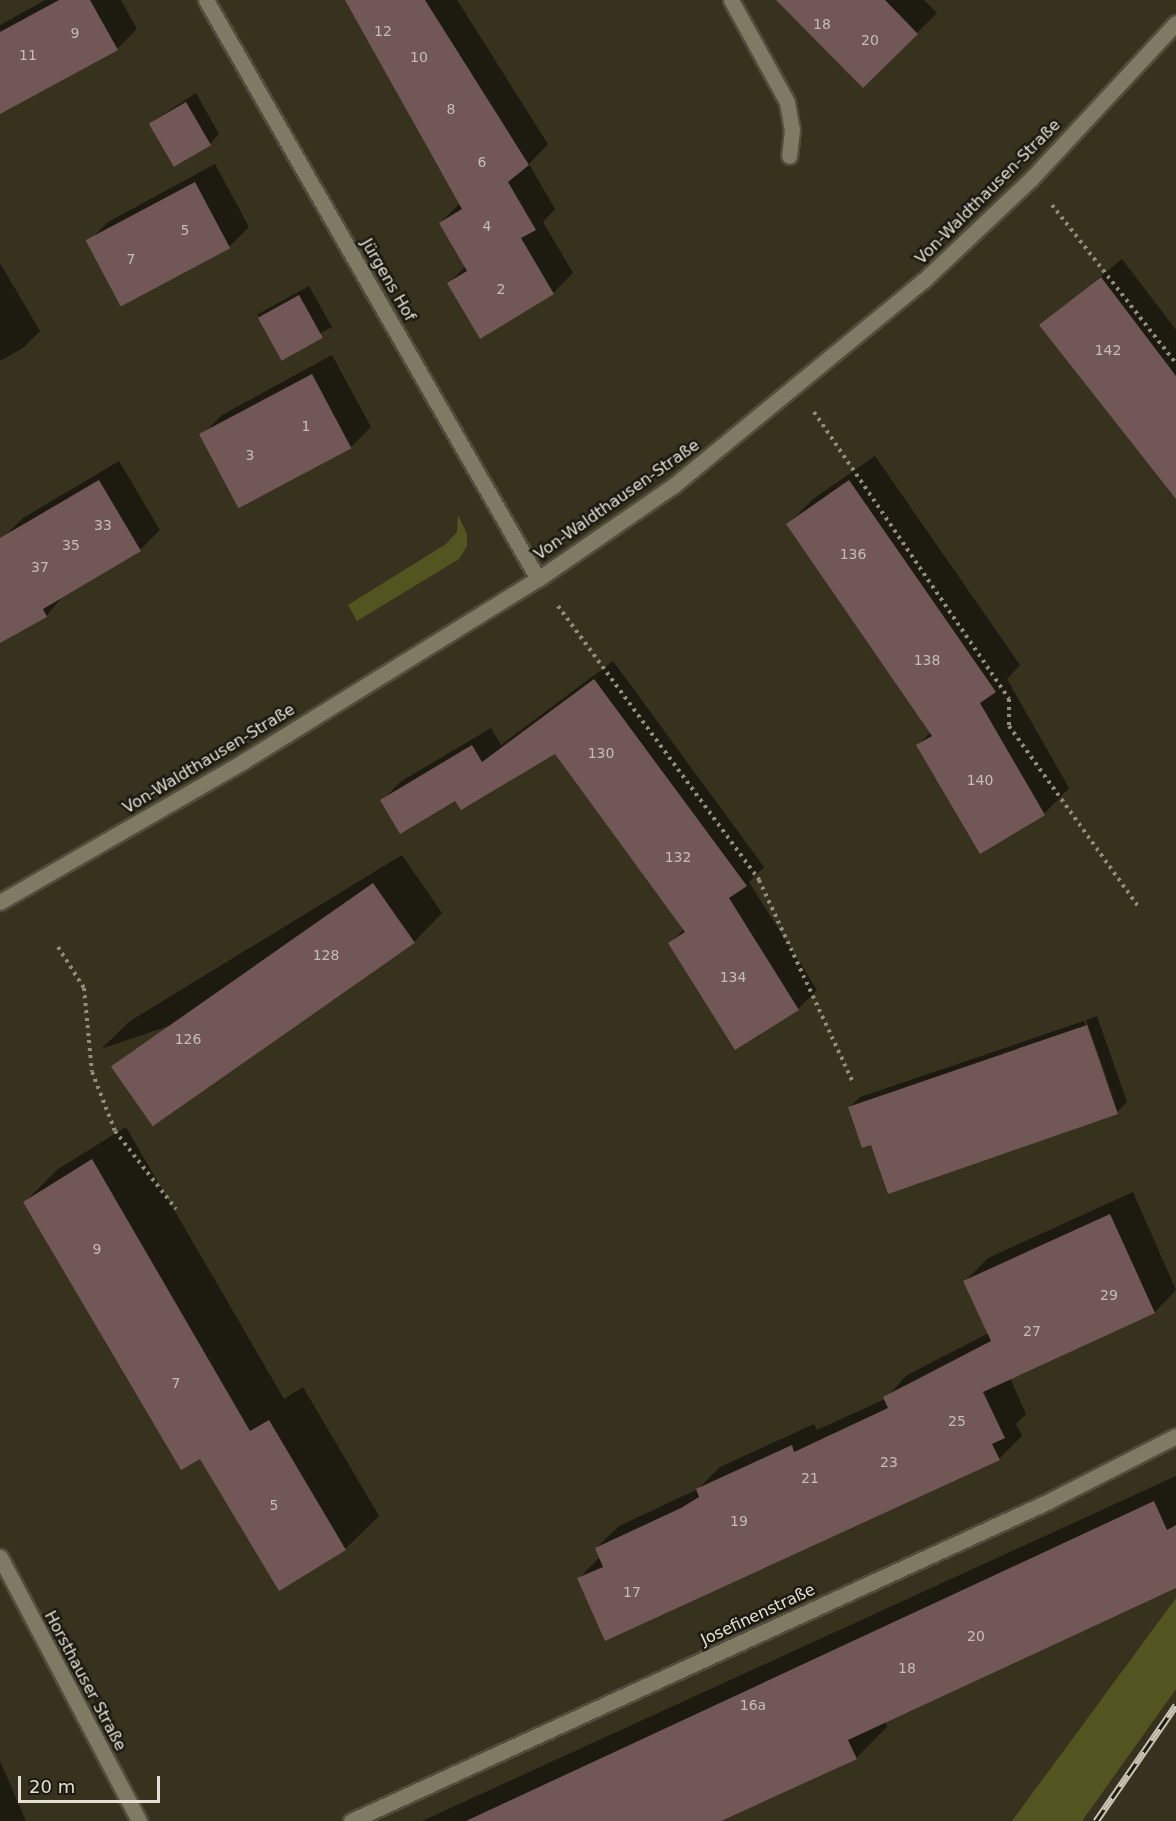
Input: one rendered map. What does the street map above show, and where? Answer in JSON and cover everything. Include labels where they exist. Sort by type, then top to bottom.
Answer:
[{"type":"street","name":"Jürgens Hof","points":[[207,0],[538,579]]},
{"type":"street","points":[[731,0],[787,102],[792,129],[789,156]]},
{"type":"street","name":"Von-Waldthausen-Straße","points":[[0,902],[244,761],[538,579],[673,486],[797,387],[923,281],[1031,179],[1176,23]]},
{"type":"street","name":"Josefinenstraße","points":[[351,1821],[1047,1502],[1176,1436]]},
{"type":"street","name":"Horsthauser Straße","points":[[0,1557],[139,1821]]},
{"type":"path","points":[[1031,179],[1176,363]]},
{"type":"path","points":[[797,387],[1009,699],[1009,726],[1140,909]]},
{"type":"path","points":[[538,579],[759,880],[852,1080]]},
{"type":"path","points":[[58,947],[84,988],[92,1072],[115,1131],[176,1209]]},
{"type":"shaded area","points":[[458,515],[467,534],[467,546],[459,559],[357,621],[348,605],[446,544],[457,532]]},
{"type":"shaded area","points":[[1176,1598],[1176,1689],[1082,1821],[1012,1821]]},
{"type":"building","points":[[59,0],[90,0],[118,50],[0,114],[0,32]]},
{"type":"building","points":[[345,0],[425,0],[529,165],[508,182],[536,230],[521,238],[554,294],[480,339],[447,283],[467,271],[439,223],[462,209]]},
{"type":"building","points":[[776,0],[885,0],[918,34],[863,88]]},
{"type":"building","points":[[186,102],[211,145],[174,167],[149,123]]},
{"type":"building","points":[[195,182],[230,248],[121,306],[86,240]]},
{"type":"building","points":[[1101,277],[1176,376],[1176,499],[1039,325]]},
{"type":"building","points":[[299,295],[323,338],[282,361],[258,318]]},
{"type":"building","points":[[312,374],[351,448],[238,508],[199,434]]},
{"type":"building","points":[[99,480],[141,551],[43,609],[47,617],[0,643],[0,538]]},
{"type":"building","points":[[849,480],[996,692],[980,703],[1045,815],[980,854],[916,745],[932,736],[786,524]]},
{"type":"building","points":[[594,679],[747,886],[729,898],[799,1010],[735,1050],[668,943],[685,932],[555,754],[461,810],[455,801],[400,834],[380,800],[472,745],[482,762]]},
{"type":"building","points":[[373,883],[415,943],[153,1126],[111,1067]]},
{"type":"building","points":[[1087,1025],[1118,1114],[888,1194],[871,1145],[862,1148],[848,1107]]},
{"type":"building","points":[[92,1159],[250,1431],[269,1420],[346,1550],[279,1591],[200,1459],[181,1470],[23,1202]]},
{"type":"building","points":[[1110,1214],[1155,1313],[983,1392],[1005,1438],[992,1444],[1000,1460],[605,1641],[577,1578],[603,1567],[595,1548],[681,1508],[699,1497],[696,1489],[792,1445],[794,1452],[888,1408],[883,1397],[991,1341],[963,1281]]},
{"type":"building","points":[[1154,1501],[1167,1530],[1176,1525],[1176,1588],[848,1740],[857,1759],[721,1821],[466,1821]]},
{"type":"railway","points":[[1096,1821],[1176,1705]]}]
